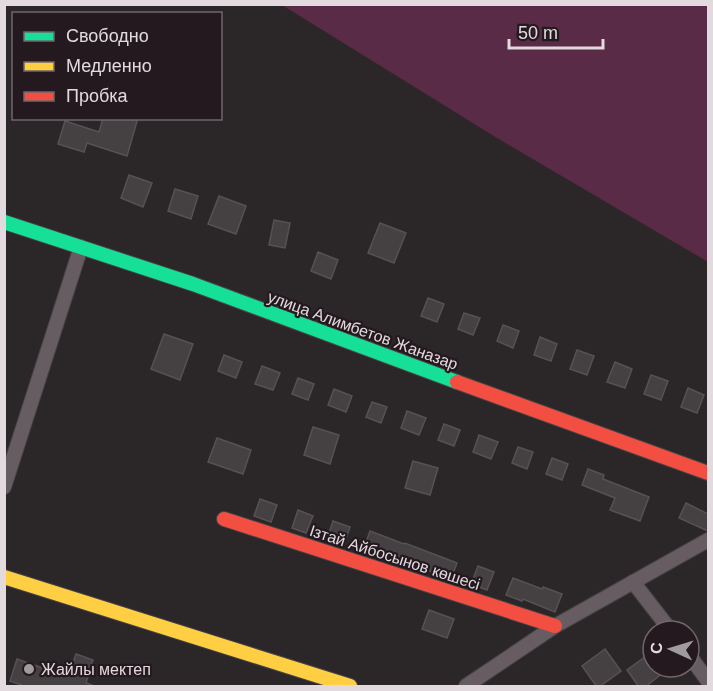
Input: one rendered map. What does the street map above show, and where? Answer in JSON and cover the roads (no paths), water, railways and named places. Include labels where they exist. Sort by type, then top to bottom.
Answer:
[{"type":"street","name":"улица Алимбетов Жаназар","points":[[4,222],[193,284],[708,473]]},
{"type":"street","points":[[4,487],[81,247]]},
{"type":"street","name":"Ізтай Айбосынов көшесі","points":[[224,519],[555,626]]},
{"type":"street","points":[[465,687],[555,626],[708,540]]},
{"type":"street","points":[[4,577],[350,687]]},
{"type":"street","points":[[633,582],[662,619]]},
{"type":"place","name":"Жайлы мектеп","points":[[29,669]]}]
